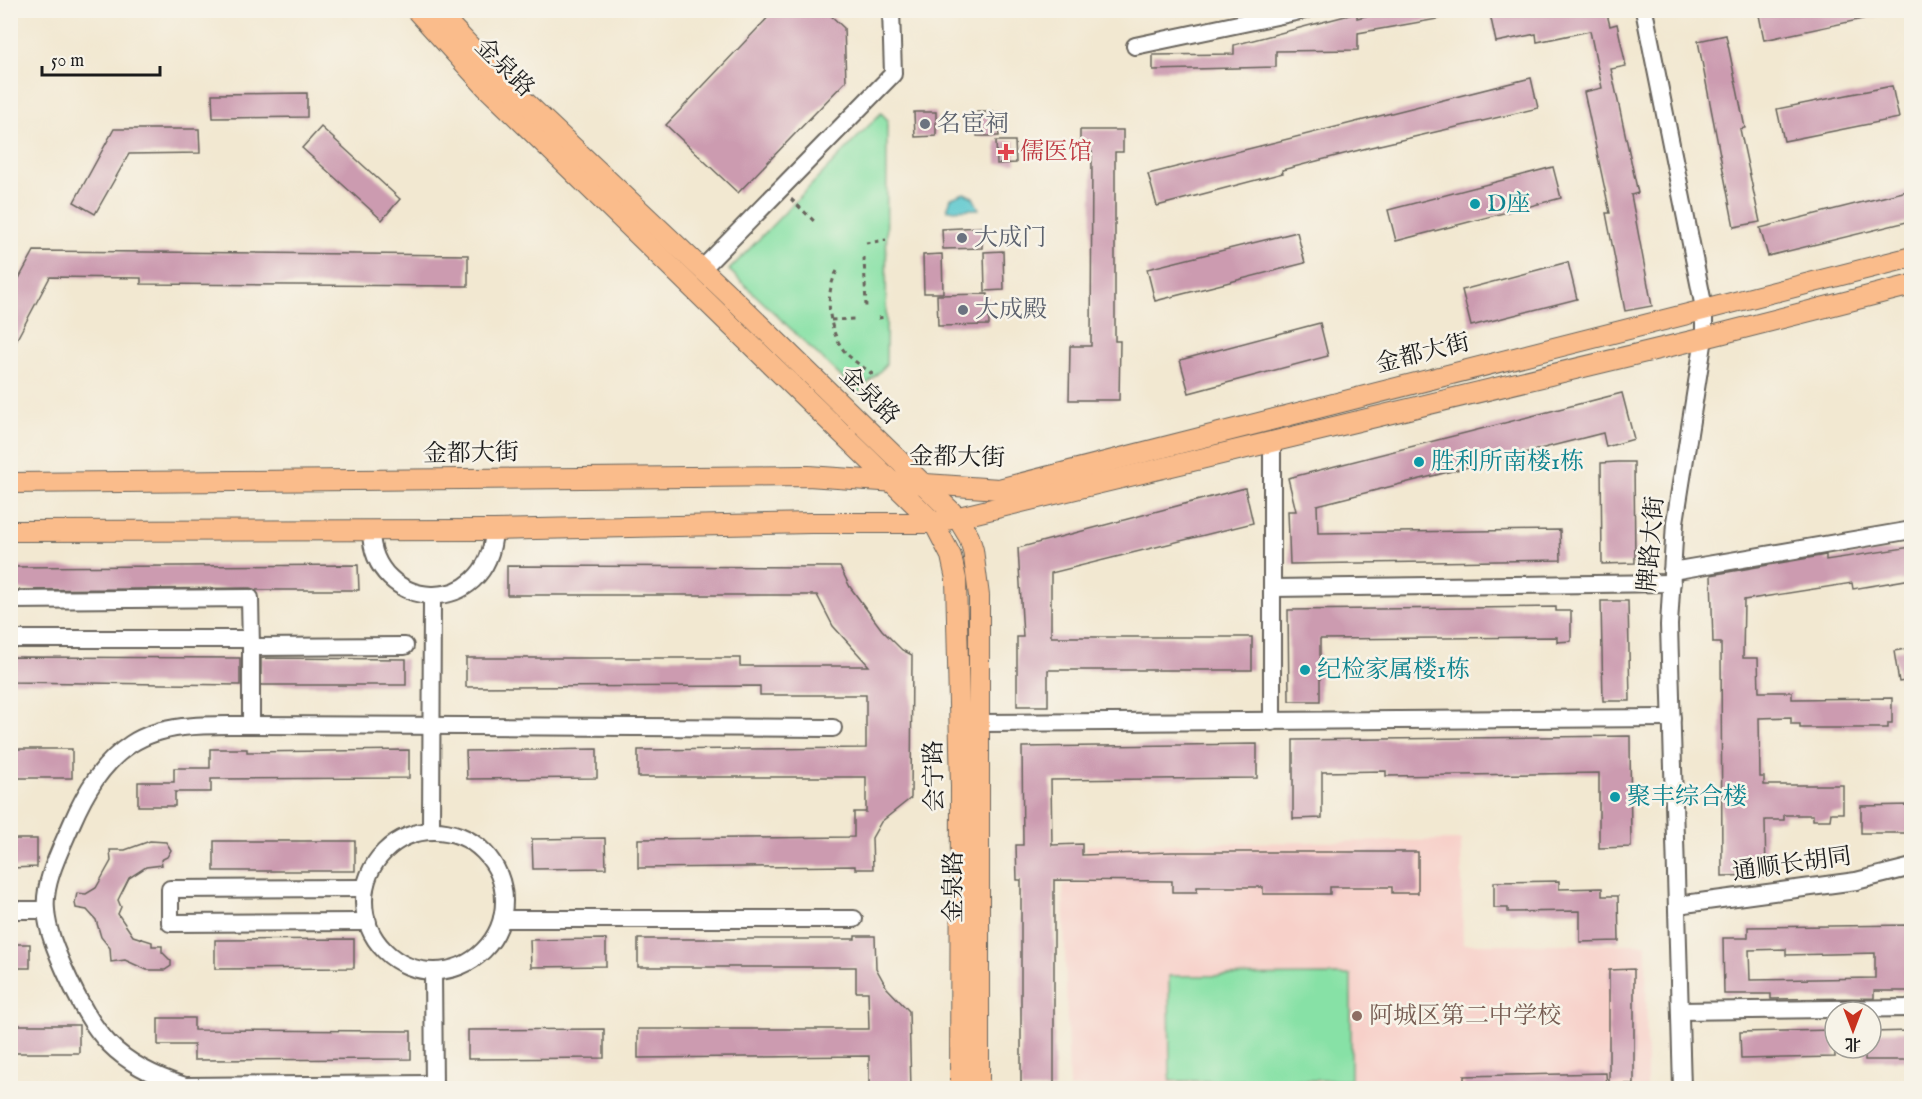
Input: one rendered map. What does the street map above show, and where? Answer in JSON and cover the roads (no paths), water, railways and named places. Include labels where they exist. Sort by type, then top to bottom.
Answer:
[{"type":"main road","name":"金泉路","points":[[416,10],[486,87],[896,483]]},
{"type":"main road","name":"金泉路","points":[[436,10],[501,79],[924,484],[957,517],[969,537],[976,572],[979,723],[979,1089]]},
{"type":"main road","name":"金都大街","points":[[10,483],[808,476],[999,489],[1911,257]]},
{"type":"main road","name":"金都大街","points":[[10,531],[494,530],[811,522],[934,522],[1704,338],[1911,285]]},
{"type":"main road","name":"会宁路","points":[[896,483],[934,522],[951,556],[956,579],[961,787],[960,1089]]},
{"type":"street","points":[[702,269],[893,74],[891,10]]},
{"type":"street","points":[[1135,46],[1305,10]]},
{"type":"street","name":"牌路大街","points":[[1644,10],[1704,308],[1704,338],[1675,522],[1669,625],[1682,1089]]},
{"type":"street","points":[[1272,442],[1272,722]]},
{"type":"street","points":[[371,531],[373,554],[389,576],[404,588],[432,597],[461,589],[475,580],[490,558],[494,530]]},
{"type":"street","points":[[1272,588],[1672,577],[1911,530]]},
{"type":"street","points":[[431,831],[434,727],[432,597]]},
{"type":"street","points":[[10,600],[250,598],[251,725]]},
{"type":"street","points":[[10,639],[405,646]]},
{"type":"street","points":[[979,723],[1672,718]]},
{"type":"street","points":[[433,971],[434,1086],[182,1087],[133,1064],[106,1041],[85,1015],[59,958],[45,910],[51,877],[87,788],[130,744],[158,731],[251,725],[833,728]]},
{"type":"street","points":[[445,832],[472,841],[492,860],[503,886],[505,900],[502,920],[493,940],[473,959],[454,968],[433,971],[420,969],[395,959],[376,940],[368,922],[364,902],[365,888],[375,863],[393,844],[418,833],[445,832]]},
{"type":"street","name":"通顺长胡同","points":[[1677,905],[1856,881],[1911,867]]},
{"type":"street","points":[[365,888],[170,889],[170,923],[368,922]]},
{"type":"street","points":[[10,910],[45,910]]},
{"type":"street","points":[[502,920],[854,920]]},
{"type":"street","points":[[1680,1011],[1911,1008]]},
{"type":"water","points":[[964,193],[973,197],[979,209],[947,210],[951,198]]},
{"type":"place","name":"名宦祠","points":[[925,124]]},
{"type":"place","name":"儒医馆","points":[[1006,152]]},
{"type":"place","name":"D座","points":[[1475,204]]},
{"type":"place","name":"大成门","points":[[962,238]]},
{"type":"place","name":"大成殿","points":[[963,310]]},
{"type":"place","name":"胜利所南楼1栋","points":[[1419,462]]},
{"type":"place","name":"纪检家属楼1栋","points":[[1305,670]]},
{"type":"place","name":"聚丰综合楼","points":[[1615,797]]},
{"type":"place","name":"阿城区第二中学校","points":[[1357,1016]]}]
